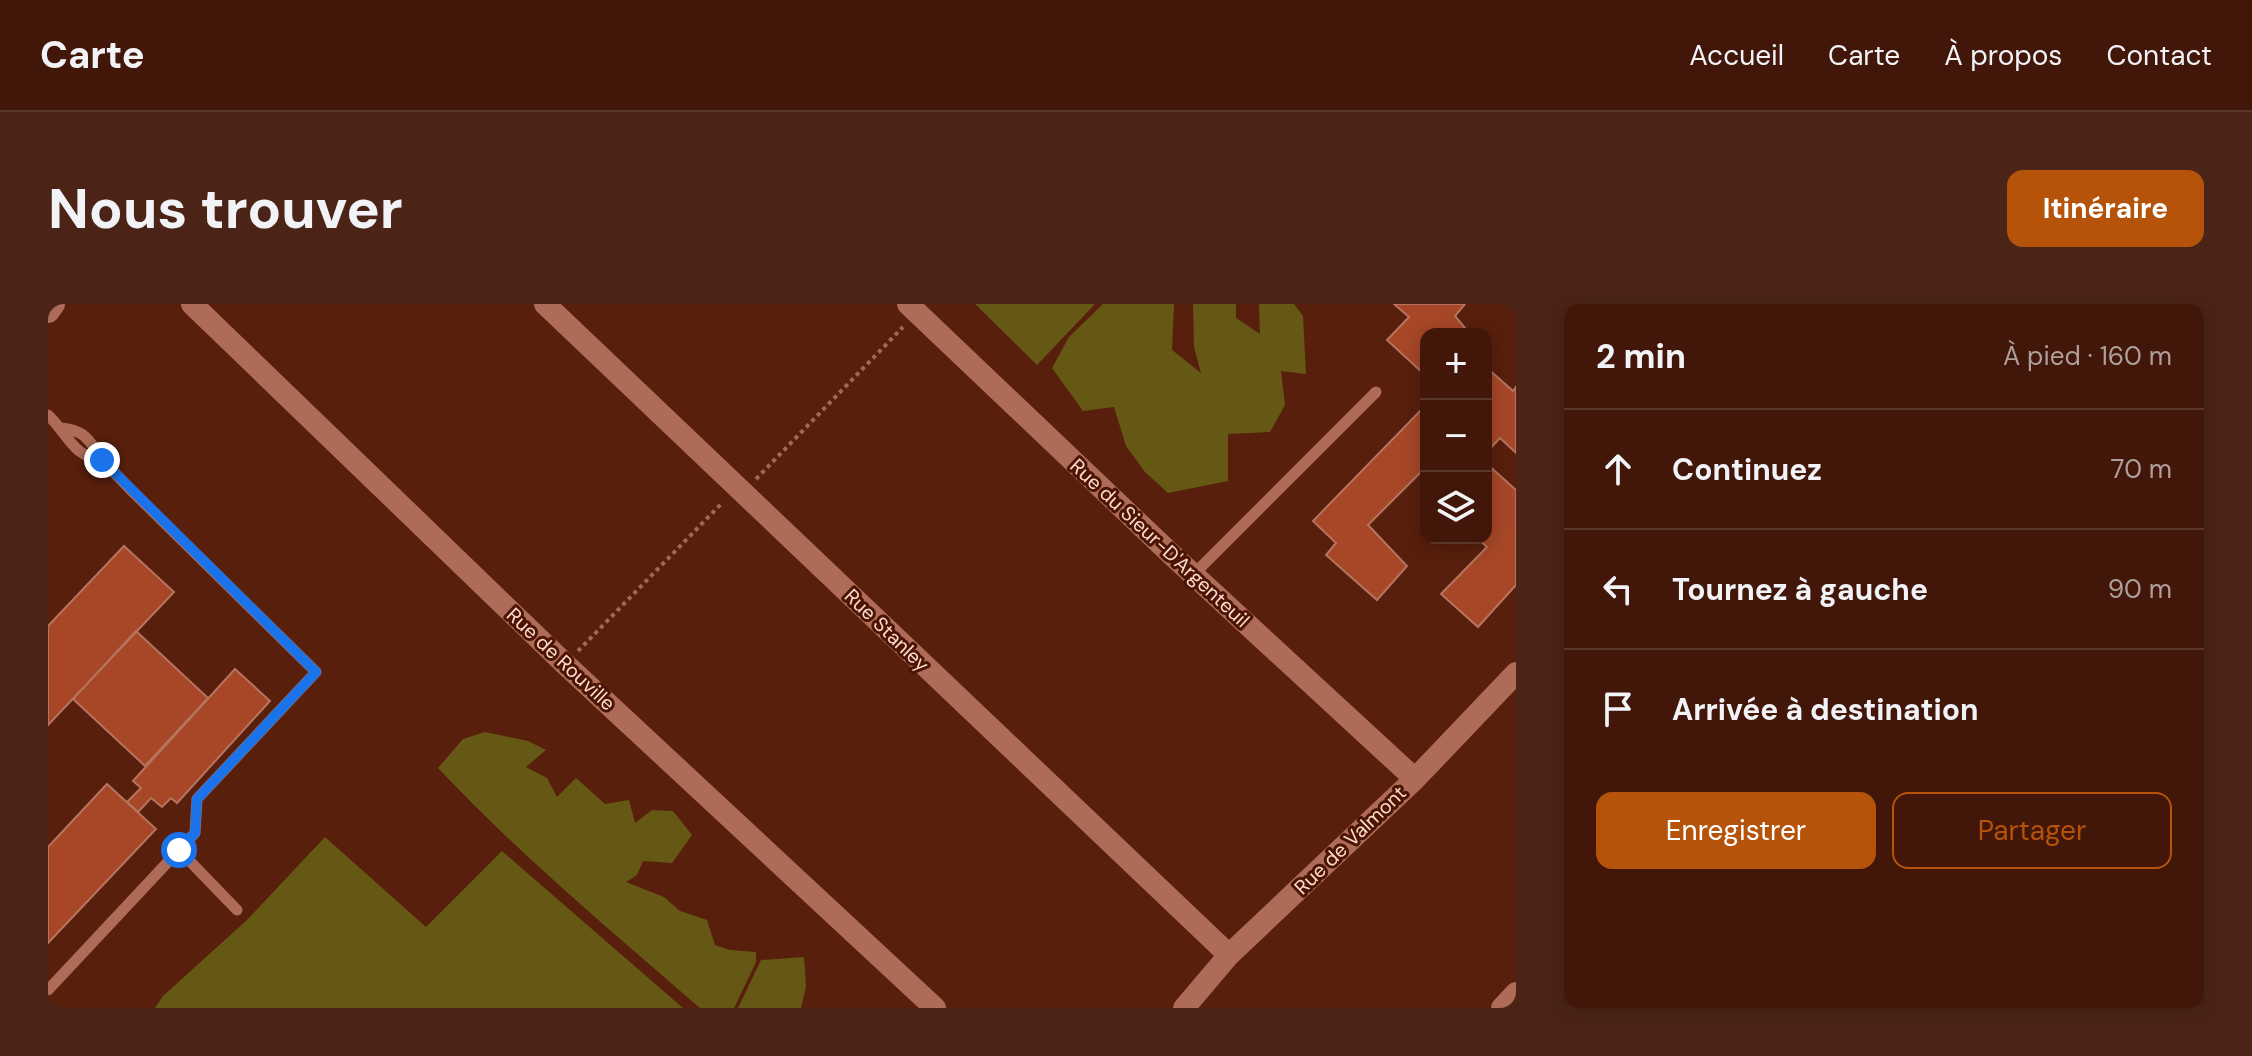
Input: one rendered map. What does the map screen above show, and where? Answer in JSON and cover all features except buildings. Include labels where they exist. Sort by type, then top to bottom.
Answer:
[{"type":"street","points":[[48,311],[53,304]]},
{"type":"street","name":"Rue de Rouville","points":[[192,304],[565,664],[931,1007]]},
{"type":"street","name":"Rue Stanley","points":[[545,304],[1229,955]]},
{"type":"street","name":"Rue du Sieur-D'Argenteuil","points":[[908,304],[1193,575],[1415,779]]},
{"type":"street","name":"Rue de Valmont","points":[[1184,1008],[1229,955],[1415,779],[1516,673]]},
{"type":"street","points":[[1502,1008],[1516,993]]},
{"type":"lane","points":[[1193,575],[1376,392]]},
{"type":"lane","points":[[48,415],[61,428],[78,430],[97,448],[102,460],[316,672],[197,799],[195,833],[48,990]]},
{"type":"lane","points":[[179,850],[237,910]]},
{"type":"shaded area","points":[[975,304],[1095,304],[1037,365]]},
{"type":"shaded area","points":[[1103,304],[1174,304],[1172,350],[1201,373],[1194,347],[1193,304],[1236,304],[1236,318],[1260,334],[1259,304],[1294,304],[1303,316],[1306,374],[1281,371],[1285,405],[1270,432],[1228,434],[1228,481],[1168,493],[1145,472],[1126,446],[1114,407],[1083,411],[1052,368],[1069,337]]},
{"type":"shaded area","points":[[485,732],[528,741],[546,750],[526,767],[547,778],[557,797],[576,778],[605,804],[629,800],[635,823],[652,810],[673,811],[692,835],[672,863],[643,861],[637,875],[626,882],[664,897],[680,911],[707,920],[715,945],[730,950],[756,952],[756,962],[734,1008],[700,1008],[533,861],[438,768],[463,739]]},
{"type":"shaded area","points":[[325,837],[426,927],[502,851],[683,1008],[155,1008],[163,996],[247,920]]},
{"type":"shaded area","points":[[804,957],[806,987],[801,1008],[738,1008],[761,960]]},
{"type":"route","points":[[102,460],[316,672],[197,799],[195,833],[179,850]]}]
